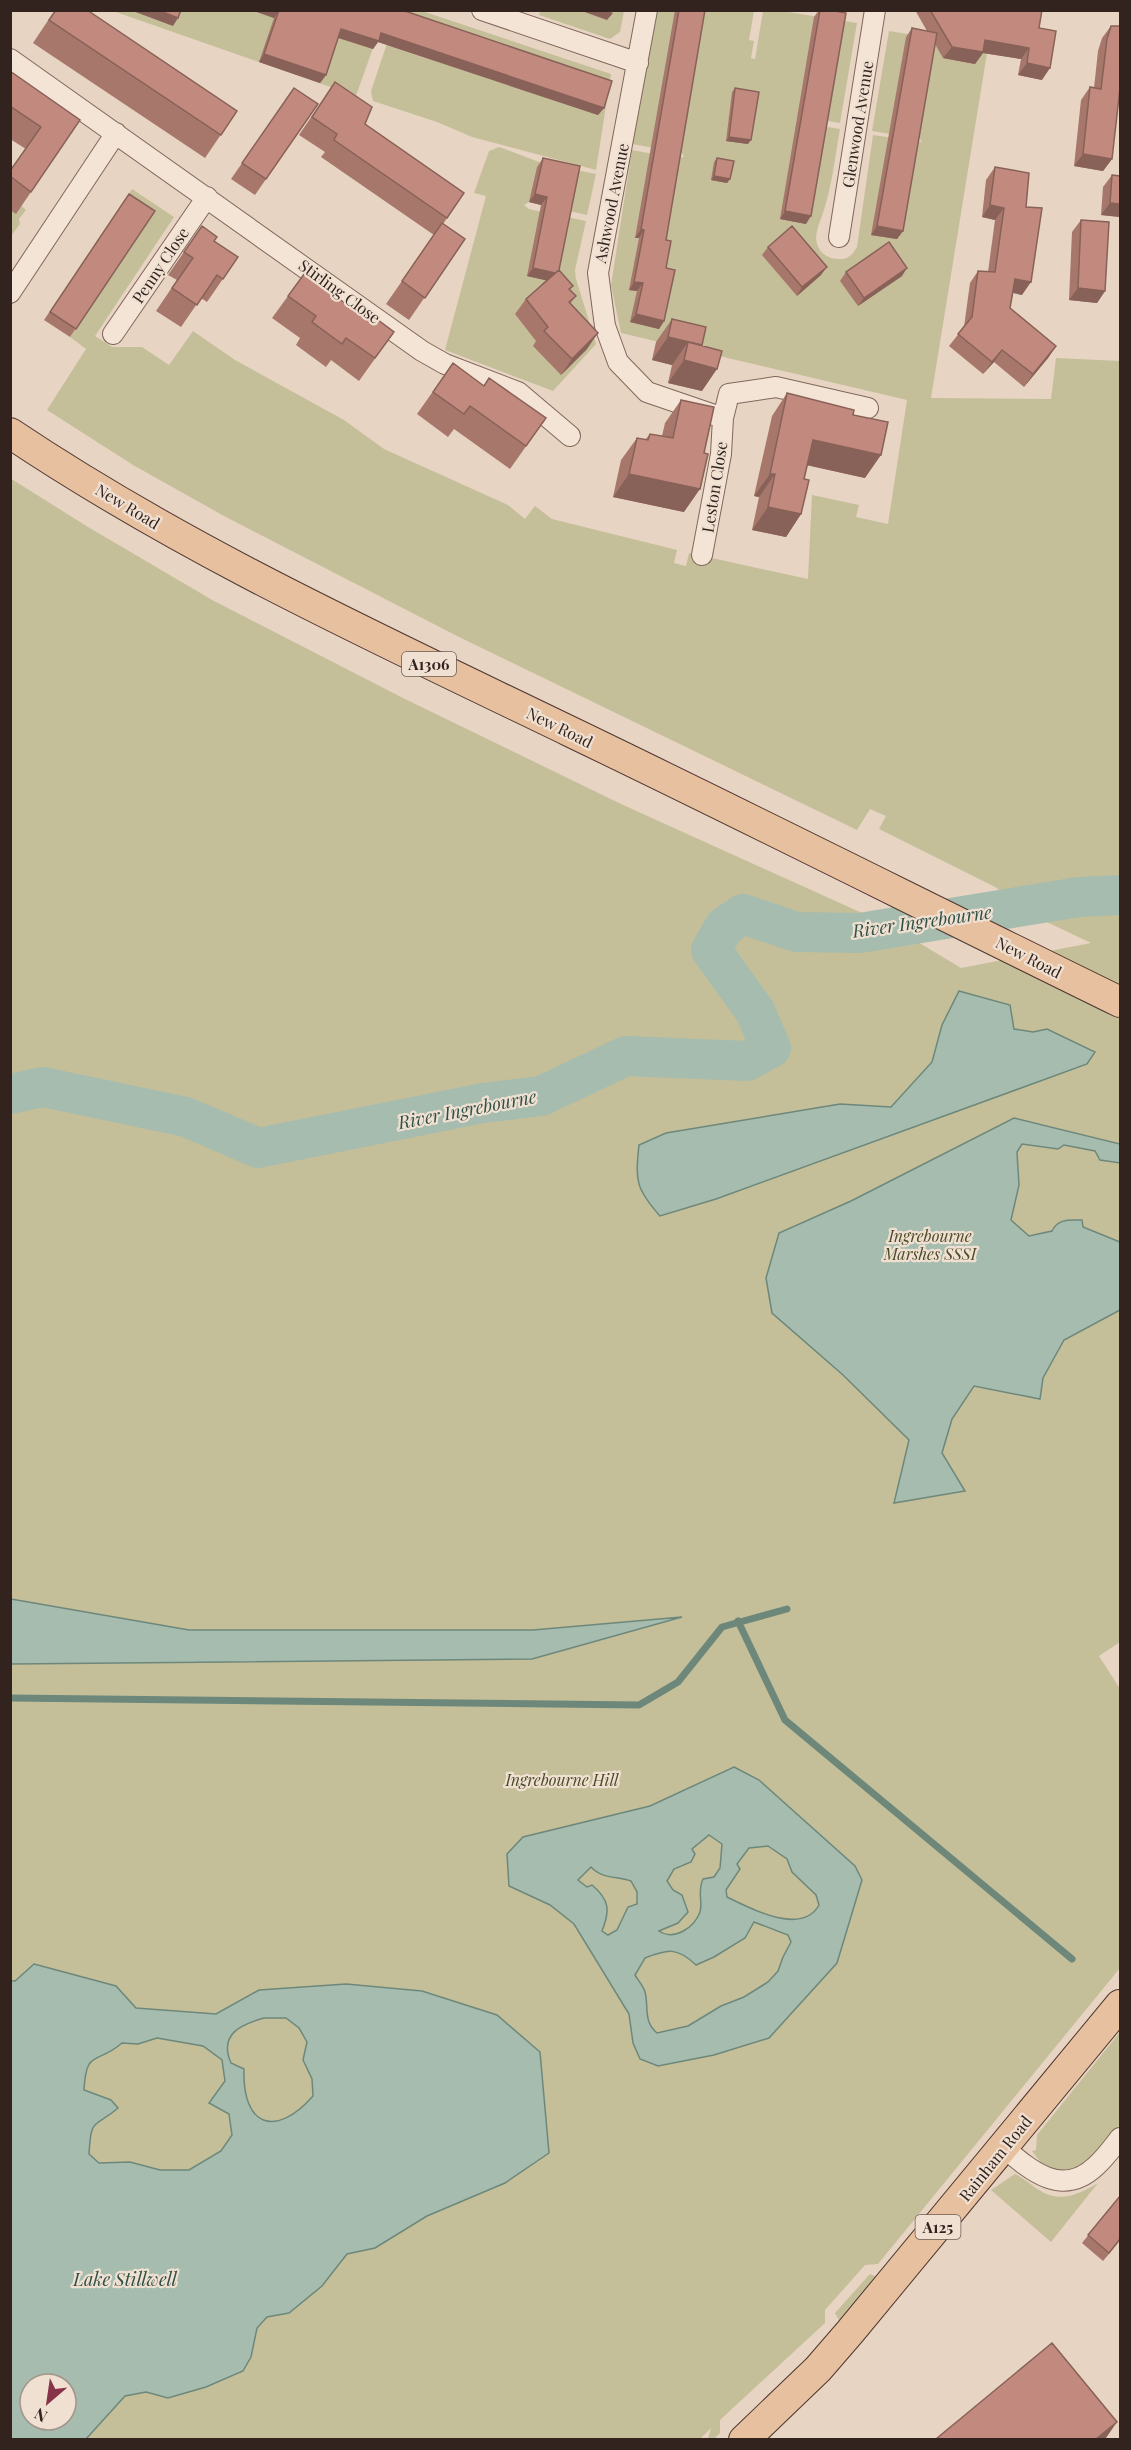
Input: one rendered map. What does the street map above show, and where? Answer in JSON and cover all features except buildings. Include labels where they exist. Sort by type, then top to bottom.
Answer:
[{"type":"main road","name":"New Road","points":[[10,433],[197,548],[341,621],[859,872],[1108,996]]},
{"type":"main road","name":"Rainham Road","points":[[744,2439],[818,2369],[1120,2005]]},
{"type":"street","points":[[482,10],[638,63]]},
{"type":"street","name":"Ashwood Avenue","points":[[647,10],[598,273],[605,326],[618,363],[647,392],[673,403],[715,415]]},
{"type":"street","name":"Glenwood Avenue","points":[[839,237],[875,10]]},
{"type":"street","name":"Stirling Close","points":[[10,59],[422,351],[445,364],[518,392],[570,436]]},
{"type":"street","points":[[10,293],[116,133]]},
{"type":"street","name":"Penny Close","points":[[113,334],[207,197]]},
{"type":"street","name":"Leston Close","points":[[702,555],[721,454],[715,415],[729,394],[776,387],[868,408]]},
{"type":"street","points":[[1003,2147],[1042,2177],[1062,2181],[1085,2175],[1097,2166],[1120,2138]]},
{"type":"green space","name":"Ingrebourne Hill","points":[[655,10],[754,11],[749,40],[754,41],[751,58],[755,59],[763,11],[782,11],[857,23],[840,123],[798,116],[796,122],[840,129],[831,182],[816,240],[820,251],[828,257],[845,259],[857,247],[873,135],[922,142],[920,139],[872,131],[889,31],[988,47],[931,398],[1051,399],[1056,358],[1120,361],[1120,1642],[1099,1656],[1120,1689],[1120,1968],[878,2264],[865,2265],[825,2310],[825,2323],[720,2420],[720,2433],[714,2439],[708,2439],[711,2428],[699,2440],[11,2439],[10,478],[214,601],[403,698],[621,804],[893,927],[961,968],[1091,943],[1049,923],[995,887],[879,829],[886,816],[870,809],[857,830],[457,636],[224,516],[133,465],[47,410],[86,349],[70,337],[149,220],[123,203],[132,189],[174,217],[95,336],[112,347],[142,347],[169,365],[193,331],[235,360],[344,420],[384,449],[508,505],[525,519],[535,506],[552,519],[677,550],[674,563],[686,566],[689,553],[808,579],[812,495],[859,505],[856,517],[888,524],[907,400],[621,333],[611,285],[632,150],[675,158],[684,157],[682,153],[632,144]]},
{"type":"green space","points":[[113,11],[386,11],[356,96]]},
{"type":"green space","points":[[398,11],[422,11],[611,74],[596,170],[472,137],[437,122],[373,101],[371,91]]},
{"type":"green space","points":[[540,11],[624,11],[620,32],[610,39],[539,15]]},
{"type":"green space","points":[[499,147],[542,163],[596,174],[587,215],[529,202],[524,205],[529,209],[586,221],[575,270],[596,344],[553,391],[445,350],[486,196],[474,193],[489,151]]},
{"type":"green space","points":[[11,196],[26,210],[11,236]]},
{"type":"green space","points":[[1120,2032],[1120,2125],[1093,2157],[1082,2166],[1073,2170],[1060,2171],[1048,2168],[1032,2151],[1036,2150],[1037,2135]]},
{"type":"green space","points":[[1015,2174],[1047,2194],[1062,2197],[1077,2194],[1098,2183],[1051,2242],[991,2190]]},
{"type":"green space","points":[[870,2274],[877,2277],[839,2320],[835,2313]]},
{"type":"water","points":[[959,991],[1010,1005],[1014,1029],[1033,1032],[1047,1029],[1095,1052],[1087,1064],[716,1199],[660,1216],[646,1199],[639,1184],[637,1167],[639,1145],[666,1133],[840,1104],[891,1107],[932,1062],[942,1025]]},
{"type":"water","points":[[1014,1118],[1120,1144],[1120,1163],[1100,1160],[1095,1151],[1064,1145],[1058,1149],[1022,1144],[1017,1152],[1019,1185],[1011,1220],[1029,1236],[1052,1231],[1058,1224],[1065,1221],[1082,1220],[1083,1227],[1120,1242],[1120,1310],[1064,1340],[1043,1378],[1040,1399],[974,1386],[952,1419],[942,1453],[965,1491],[894,1503],[909,1440],[843,1375],[772,1313],[766,1278],[779,1233],[851,1201]]},
{"type":"water","points":[[11,1599],[189,1630],[533,1630],[682,1617],[532,1659],[11,1664]]},
{"type":"water","points":[[734,1767],[759,1780],[855,1866],[862,1880],[837,1963],[769,2038],[714,2055],[658,2066],[640,2059],[633,2043],[629,2014],[574,1924],[550,1905],[509,1886],[507,1854],[523,1837],[650,1806]],"holes":[[[709,1835],[722,1844],[720,1868],[714,1877],[703,1879],[700,1888],[700,1912],[693,1923],[677,1934],[665,1934],[659,1931],[678,1923],[688,1912],[682,1895],[673,1890],[667,1881],[674,1869],[691,1862],[695,1854],[692,1849]],[[768,1846],[787,1859],[792,1872],[816,1895],[819,1905],[811,1914],[801,1919],[776,1917],[749,1908],[727,1897],[726,1890],[740,1869],[737,1864],[749,1848]],[[591,1867],[605,1875],[631,1881],[637,1892],[637,1904],[628,1907],[617,1930],[608,1935],[602,1931],[607,1912],[605,1901],[592,1885],[587,1887],[578,1880]],[[754,1922],[788,1935],[791,1942],[778,1971],[768,1982],[688,2026],[657,2033],[650,2024],[644,1990],[635,1975],[645,1958],[672,1951],[683,1955],[696,1965],[745,1938]]]},
{"type":"water","name":"Lake Stillwell","points":[[34,1964],[116,1986],[136,2008],[216,2014],[259,1990],[346,1984],[422,1991],[497,2015],[540,2052],[549,2153],[505,2183],[427,2216],[375,2248],[347,2254],[322,2286],[289,2313],[267,2317],[257,2328],[251,2357],[243,2371],[206,2387],[168,2398],[146,2392],[125,2396],[86,2439],[11,2439],[10,1981],[15,1981]],"holes":[[[264,2018],[286,2018],[299,2028],[307,2042],[303,2060],[312,2079],[313,2096],[299,2110],[286,2118],[274,2121],[264,2120],[255,2114],[249,2103],[244,2069],[231,2063],[228,2045],[234,2033],[247,2024]],[[157,2038],[203,2046],[222,2060],[225,2081],[209,2103],[229,2114],[232,2135],[221,2151],[189,2170],[160,2170],[130,2162],[99,2163],[89,2154],[93,2128],[118,2108],[111,2100],[84,2090],[87,2068],[94,2059],[122,2043],[138,2044]]]},
{"type":"waterway","name":"River Ingrebourne","points":[[10,1094],[43,1087],[186,1117],[258,1148],[483,1103],[541,1096],[626,1056],[747,1061],[771,1048],[755,1011],[711,950],[724,927],[743,914],[796,932],[860,933],[1079,897],[1120,895]]},
{"type":"waterway","points":[[10,1698],[639,1705],[678,1682],[722,1627],[787,1609]]},
{"type":"waterway","points":[[738,1621],[785,1720],[1072,1959]]},
{"type":"park label","name":"Ingrebourne Marshes SSSI","points":[[930,1244]]}]
